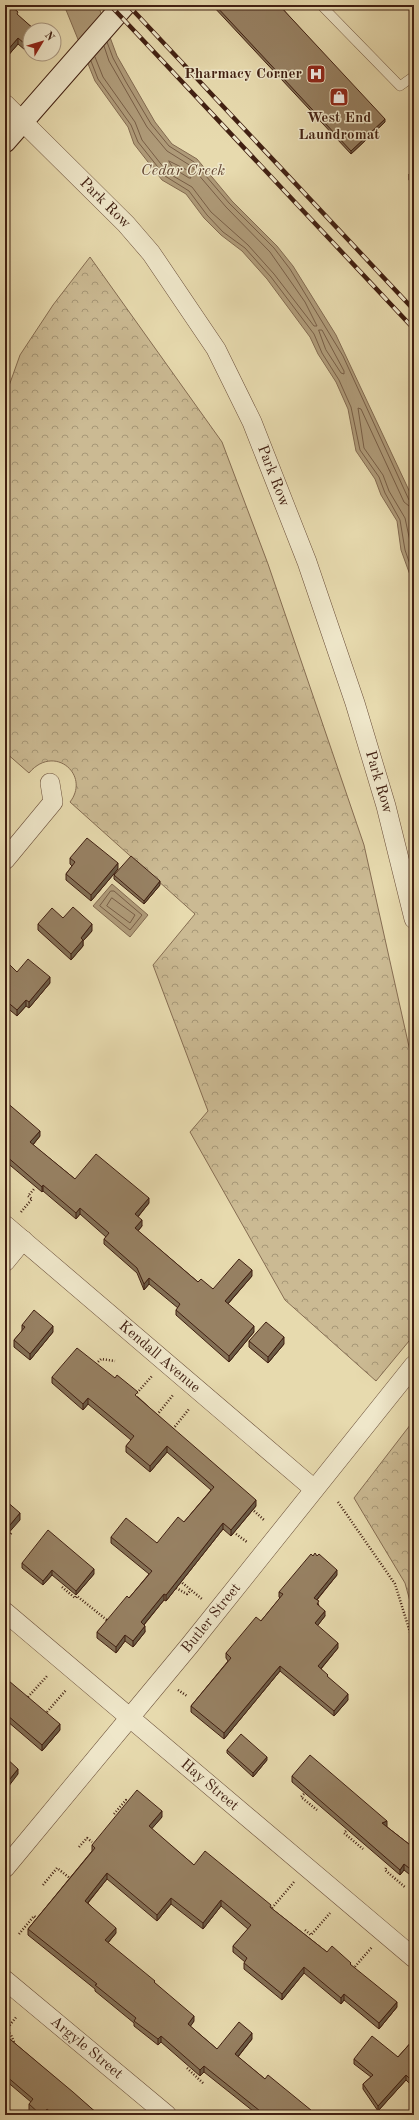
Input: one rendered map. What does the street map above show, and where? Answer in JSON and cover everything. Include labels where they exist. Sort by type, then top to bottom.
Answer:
[{"type":"main road","points":[[5,141],[22,119],[118,11]]},
{"type":"street","name":"Park Row","points":[[5,104],[22,119],[126,224],[151,253],[216,349],[252,422],[307,562],[355,703],[386,806],[414,919]]},
{"type":"street","points":[[5,860],[53,802],[50,783]]},
{"type":"street","name":"Kendall Avenue","points":[[7,1226],[314,1489]]},
{"type":"street","points":[[5,1262],[23,1240]]},
{"type":"street","name":"Butler Street","points":[[5,1868],[414,1365]]},
{"type":"street","name":"Hay Street","points":[[5,1612],[414,1958]]},
{"type":"street","name":"Argyle Street","points":[[5,1980],[167,2115]]},
{"type":"lane","points":[[321,5],[400,86],[414,76]]},
{"type":"path","points":[[7,1226],[32,1199],[28,1196],[34,1189]]},
{"type":"path","points":[[96,1364],[101,1359],[115,1361]]},
{"type":"path","points":[[137,1393],[154,1373]]},
{"type":"path","points":[[157,1415],[176,1391]]},
{"type":"path","points":[[172,1429],[192,1405]]},
{"type":"path","points":[[338,1502],[395,1584],[414,1645]]},
{"type":"path","points":[[254,1511],[267,1522]]},
{"type":"path","points":[[5,1541],[12,1532]]},
{"type":"path","points":[[236,1534],[249,1544]]},
{"type":"path","points":[[179,1581],[205,1601]]},
{"type":"path","points":[[62,1587],[75,1598],[77,1596],[108,1621]]},
{"type":"path","points":[[176,1588],[187,1594],[191,1590]]},
{"type":"path","points":[[28,1697],[50,1672]]},
{"type":"path","points":[[47,1712],[69,1687]]},
{"type":"path","points":[[304,1794],[301,1797],[317,1810]]},
{"type":"path","points":[[114,1814],[126,1800],[129,1802]]},
{"type":"path","points":[[346,1831],[344,1833],[363,1850]]},
{"type":"path","points":[[79,1847],[87,1838],[92,1842]]},
{"type":"path","points":[[272,1908],[306,1867]]},
{"type":"path","points":[[43,1885],[58,1868],[71,1879]]},
{"type":"path","points":[[386,1868],[385,1870],[406,1888]]},
{"type":"path","points":[[305,1930],[311,1936],[342,1898]]},
{"type":"path","points":[[19,1934],[34,1916],[38,1919]]},
{"type":"path","points":[[353,1970],[383,1933]]},
{"type":"path","points":[[14,2042],[12,2035],[6,2030],[20,2014]]},
{"type":"path","points":[[187,2068],[204,2084]]},
{"type":"green space","points":[[90,257],[222,442],[268,564],[364,845],[414,1069],[414,1335],[376,1381],[285,1300],[190,1132],[208,1111],[153,965],[195,914],[70,802],[75,792],[76,782],[73,773],[67,766],[58,762],[49,761],[39,765],[29,773],[5,752],[5,397],[20,355],[53,305]]},
{"type":"green space","points":[[414,1420],[414,1616],[405,1583],[354,1498]]},
{"type":"water","name":"Cedar Creek","points":[[64,5],[98,5],[117,56],[155,122],[172,144],[197,159],[232,201],[277,246],[293,266],[336,335],[414,501],[414,586],[401,550],[397,521],[381,495],[375,479],[356,451],[348,409],[336,382],[318,354],[310,337],[267,279],[242,251],[221,235],[204,218],[186,194],[162,180],[134,144],[128,127],[95,81]]},
{"type":"water","points":[[112,884],[148,915],[130,937],[93,906]]},
{"type":"building","points":[[5,5],[10,5],[26,22],[22,22],[22,41],[18,38],[5,52]]},
{"type":"building","points":[[215,5],[279,5],[385,119],[351,151]]},
{"type":"building","points":[[414,169],[414,180],[409,174]]},
{"type":"building","points":[[87,838],[118,863],[91,895],[66,874],[75,862],[70,858]]},
{"type":"building","points":[[131,856],[160,881],[144,901],[114,875]]},
{"type":"building","points":[[73,907],[92,924],[81,938],[83,940],[71,954],[38,924],[52,908],[63,918]]},
{"type":"building","points":[[28,959],[50,977],[29,1002],[26,1000],[17,1010],[5,1000],[5,964],[7,962],[17,972]]},
{"type":"building","points":[[5,1101],[40,1131],[30,1142],[75,1179],[96,1154],[149,1198],[135,1214],[142,1220],[135,1228],[198,1282],[201,1279],[213,1289],[239,1259],[252,1270],[225,1301],[254,1326],[229,1356],[176,1310],[180,1304],[149,1278],[144,1284],[137,1268],[104,1239],[109,1233],[80,1208],[76,1213],[43,1185],[42,1187],[5,1155]]},
{"type":"building","points":[[34,1310],[53,1326],[30,1354],[14,1340],[25,1327],[22,1325]]},
{"type":"building","points":[[266,1322],[284,1337],[268,1357],[249,1341]]},
{"type":"building","points":[[77,1348],[115,1378],[117,1375],[138,1392],[135,1395],[256,1500],[231,1530],[223,1523],[166,1595],[164,1594],[141,1622],[145,1626],[133,1641],[125,1635],[116,1647],[97,1632],[127,1596],[129,1598],[152,1571],[111,1537],[126,1518],[157,1543],[178,1517],[184,1522],[214,1487],[167,1446],[150,1466],[126,1446],[134,1436],[88,1398],[83,1404],[52,1377]]},
{"type":"building","points":[[5,1500],[20,1513],[5,1531]]},
{"type":"building","points":[[48,1530],[94,1569],[76,1591],[52,1570],[43,1581],[22,1563]]},
{"type":"building","points":[[315,1553],[317,1556],[319,1554],[337,1570],[314,1598],[319,1601],[317,1604],[325,1611],[315,1623],[338,1643],[318,1666],[348,1694],[334,1711],[280,1666],[224,1733],[191,1706],[231,1658],[226,1653],[256,1617],[261,1621],[283,1594],[279,1592],[311,1554],[313,1556]]},
{"type":"building","points":[[9,1681],[60,1724],[42,1745],[7,1715],[5,1718],[5,1685]]},
{"type":"building","points":[[241,1734],[267,1757],[253,1773],[227,1750]]},
{"type":"building","points":[[310,1755],[387,1821],[382,1823],[414,1848],[414,1872],[404,1864],[400,1870],[292,1776]]},
{"type":"building","points":[[5,1757],[18,1769],[5,1785]]},
{"type":"building","points":[[137,1790],[162,1811],[149,1826],[194,1865],[205,1851],[271,1905],[270,1907],[327,1952],[332,1946],[351,1963],[350,1964],[397,2002],[379,2023],[344,1994],[341,1998],[304,1967],[282,1994],[244,1963],[247,1958],[233,1946],[251,1925],[221,1900],[203,1923],[171,1898],[157,1915],[107,1873],[85,1901],[116,1928],[105,1940],[155,1981],[154,1982],[194,2016],[188,2024],[217,2049],[239,2022],[252,2033],[235,2054],[265,2079],[268,2075],[317,2115],[265,2115],[204,2066],[200,2070],[161,2036],[158,2039],[134,2021],[136,2018],[95,1985],[97,1984],[28,1929],[95,1848],[92,1845]]},
{"type":"building","points":[[5,2035],[99,2115],[54,2115],[47,2109],[41,2115],[29,2104],[33,2099],[5,2075]]},
{"type":"building","points":[[372,2036],[398,2057],[414,2039],[414,2075],[410,2079],[406,2075],[378,2106],[363,2084],[373,2075],[354,2059]]},
{"type":"railway","points":[[110,5],[414,329]]},
{"type":"railway","points":[[128,5],[414,310]]},
{"type":"place","name":"Pharmacy Corner","points":[[316,74]]},
{"type":"place","name":"West End Laundromat","points":[[339,97]]}]
